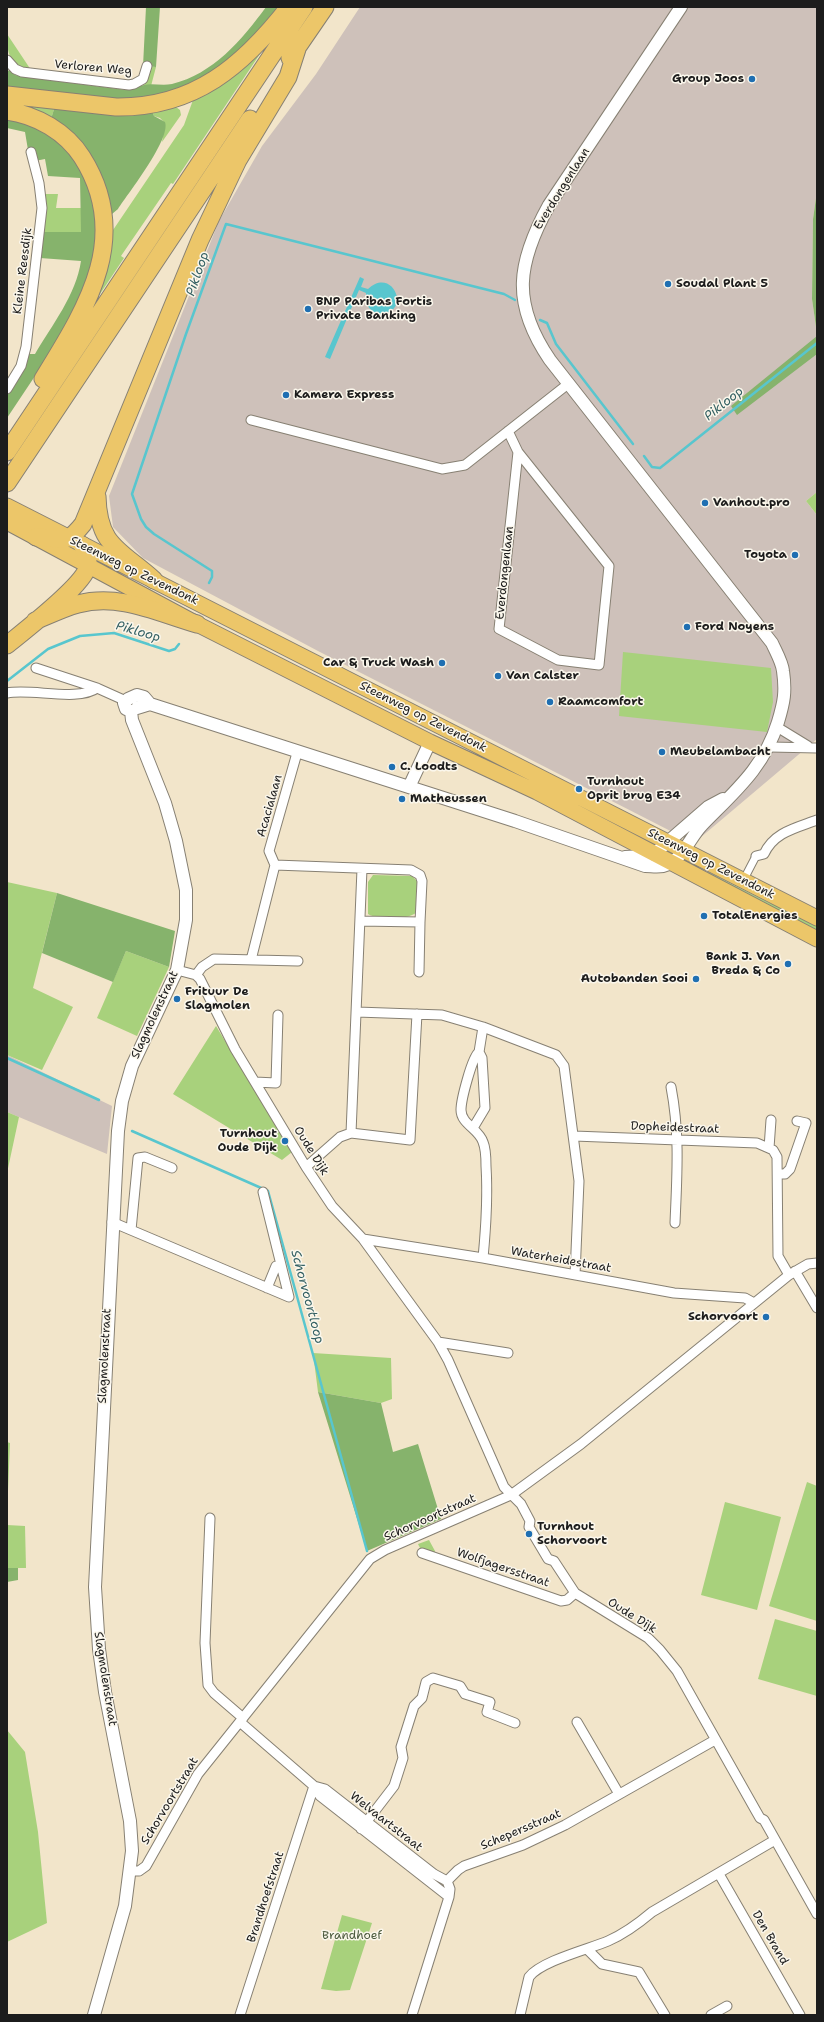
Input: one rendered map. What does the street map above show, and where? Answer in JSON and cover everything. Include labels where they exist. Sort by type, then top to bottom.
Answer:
[{"type":"highway","points":[[7,95],[134,108],[170,101],[200,89],[237,64],[260,42],[289,7]]},
{"type":"highway","points":[[7,452],[304,7]]},
{"type":"highway","points":[[7,483],[325,7]]},
{"type":"highway","points":[[7,645],[68,592],[85,574],[88,564],[76,542],[83,524],[202,234],[238,160],[288,77],[296,49]]},
{"type":"highway","points":[[7,111],[21,114],[43,122],[62,135],[80,153],[92,174],[101,199],[104,212],[106,236],[102,260],[94,283],[78,318],[22,414],[7,448]]},
{"type":"highway","points":[[97,492],[98,518],[106,535],[119,551],[154,580]]},
{"type":"highway","points":[[36,531],[63,541],[76,542]]},
{"type":"highway","points":[[35,621],[78,604],[111,601],[140,605],[197,624]]},
{"type":"main road","name":"Steenweg op Zevendonk","points":[[7,506],[36,531],[88,564],[197,624],[430,742],[537,792],[673,862],[817,939]]},
{"type":"main road","name":"Steenweg op Zevendonk","points":[[7,522],[36,531]]},
{"type":"main road","name":"Steenweg op Zevendonk","points":[[76,542],[142,576],[154,580],[817,918]]},
{"type":"street","name":"Everdongenlaan","points":[[673,862],[684,850],[696,831],[738,791],[758,767],[770,747],[785,698],[783,670],[772,643],[568,384],[536,340],[527,319],[523,299],[526,256],[534,233],[549,205],[681,7]]},
{"type":"street","name":"Verloren Weg","points":[[7,60],[15,69],[27,73],[129,85],[134,84],[143,78],[147,66]]},
{"type":"street","name":"Kleine Reesdijk","points":[[7,389],[21,366],[26,347],[42,221],[42,196],[31,152]]},
{"type":"street","points":[[252,420],[442,469],[465,465],[568,384]]},
{"type":"street","name":"Everdongenlaan","points":[[508,431],[518,452],[609,566],[599,665],[558,660],[500,629],[518,452]]},
{"type":"street","points":[[36,668],[97,688],[131,704]]},
{"type":"street","points":[[7,693],[25,692],[67,694],[90,692],[97,688]]},
{"type":"street","name":"Steenweg op Zevendonk","points":[[131,704],[150,704],[297,753],[302,752],[409,787],[645,866],[664,866],[673,862]]},
{"type":"street","name":"Slagmolenstraat","points":[[94,2015],[125,1906],[132,1851],[130,1821],[105,1692],[99,1649],[95,1587],[112,1222],[118,1131],[122,1101],[132,1066],[177,970],[186,920],[186,890],[183,872],[165,803],[132,720],[131,704]]},
{"type":"street","points":[[777,727],[813,748]]},
{"type":"street","points":[[409,787],[430,742]]},
{"type":"street","points":[[770,747],[813,748]]},
{"type":"street","name":"Acacialaan","points":[[251,960],[275,865],[269,851],[297,753]]},
{"type":"street","name":"Everdongenlaan","points":[[655,853],[708,807],[738,791]]},
{"type":"street","points":[[743,881],[756,856],[764,854],[769,844],[778,835],[817,820]]},
{"type":"street","name":"Steenweg op Zevendonk","points":[[618,857],[645,856],[655,853]]},
{"type":"street","points":[[275,865],[412,870],[420,875],[422,881],[419,972]]},
{"type":"street","points":[[351,1133],[362,869]]},
{"type":"street","points":[[360,921],[420,922]]},
{"type":"street","points":[[177,970],[196,975],[202,967],[214,959],[298,962]]},
{"type":"street","name":"Oude Dijk","points":[[196,975],[235,1049],[306,1167],[332,1206],[362,1239],[438,1342],[448,1360],[504,1487],[521,1504],[530,1521],[529,1527],[548,1559],[554,1561],[575,1593],[648,1638],[677,1671],[756,1812],[760,1818],[764,1820],[817,1914]]},
{"type":"street","points":[[356,1012],[442,1015],[483,1027],[556,1055],[561,1059],[564,1066],[574,1136],[579,1196],[575,1275]]},
{"type":"street","points":[[306,1167],[340,1137],[351,1133],[410,1140],[417,1014]]},
{"type":"street","points":[[255,1082],[276,1083],[278,1015]]},
{"type":"street","points":[[483,1027],[479,1052],[476,1054],[472,1066],[461,1110],[465,1121],[473,1128],[483,1141],[485,1148],[488,1186],[483,1258]]},
{"type":"street","points":[[473,1128],[485,1108],[482,1058],[479,1052]]},
{"type":"street","points":[[671,1087],[678,1140],[675,1223]]},
{"type":"street","points":[[771,1120],[771,1149],[777,1157],[778,1174],[778,1256],[817,1308]]},
{"type":"street","points":[[778,1174],[785,1174],[790,1170],[806,1122],[797,1121]]},
{"type":"street","name":"Dopheidestraat","points":[[574,1136],[757,1143],[771,1149]]},
{"type":"street","points":[[132,1230],[138,1158],[145,1157],[172,1168]]},
{"type":"street","points":[[112,1222],[290,1297],[262,1192]]},
{"type":"street","name":"Waterheidestraat","points":[[362,1239],[483,1258],[674,1293],[745,1298],[754,1303]]},
{"type":"street","name":"Schorvoortstraat","points":[[130,1871],[139,1871],[146,1866],[198,1774],[370,1560],[385,1550],[511,1495],[581,1444],[792,1273],[808,1264],[817,1263]]},
{"type":"street","points":[[267,1288],[276,1266]]},
{"type":"street","points":[[438,1342],[508,1353]]},
{"type":"street","name":"Welvaartstraat","points":[[210,1518],[205,1643],[208,1685],[214,1693],[242,1720],[314,1786],[325,1789],[427,1882],[449,1897]]},
{"type":"street","name":"Wolfjagersstraat","points":[[422,1552],[561,1601],[567,1600],[575,1593]]},
{"type":"street","points":[[364,1826],[394,1786],[403,1758],[401,1747],[414,1706],[422,1698],[426,1682],[433,1678],[460,1686],[465,1694],[490,1702],[487,1712],[515,1723]]},
{"type":"street","points":[[577,1722],[618,1794]]},
{"type":"street","name":"Schepersstraat","points":[[447,1881],[464,1866],[543,1836],[592,1811],[618,1794],[715,1740]]},
{"type":"street","name":"Brandhoefstraat","points":[[240,2015],[314,1786]]},
{"type":"street","name":"Welvaartstraat","points":[[364,1826],[434,1874]]},
{"type":"street","points":[[520,2015],[531,1975],[563,1957],[610,1940],[639,1923],[652,1912],[775,1840]]},
{"type":"street","points":[[412,2015],[449,1897],[450,1889],[447,1881],[434,1874],[427,1882]]},
{"type":"street","name":"Den Brand","points":[[719,1874],[800,2015]]},
{"type":"street","points":[[587,1949],[602,1964],[639,1972],[665,2015]]},
{"type":"street","points":[[711,2015],[727,2006]]},
{"type":"shaded area","points":[[360,7],[817,7],[817,191],[813,219],[812,299],[817,334],[817,492],[806,501],[817,515],[817,739],[694,843],[318,651],[143,558],[113,527],[109,496],[219,221],[262,146],[316,74]]},
{"type":"shaded area","points":[[7,1055],[112,1106],[107,1154],[7,1112]]},
{"type":"green space","points":[[146,7],[160,7],[156,67],[143,66]]},
{"type":"green space","points":[[266,7],[278,7],[242,49],[224,67],[171,94],[123,101],[7,88],[7,71],[11,70],[15,75],[127,90],[147,84],[172,84],[187,79],[213,64],[237,43]]},
{"type":"green space","points":[[7,34],[31,70],[18,65],[11,58]]},
{"type":"green space","points":[[268,42],[173,184],[171,183],[121,256],[124,258],[90,309],[109,236],[184,125],[193,100]]},
{"type":"green space","points":[[150,67],[156,67],[151,86],[144,85]]},
{"type":"green space","points":[[7,101],[55,106],[51,119]]},
{"type":"green space","points":[[55,106],[152,111],[154,116],[165,122],[165,130],[156,153],[118,209],[112,214],[109,211],[109,199],[104,185],[51,119]]},
{"type":"green space","points":[[176,107],[180,110],[181,115],[162,142],[165,123],[160,118],[154,116],[152,111]]},
{"type":"green space","points":[[7,116],[44,129],[75,157],[96,204],[97,237],[87,283],[59,340],[7,418],[7,393],[29,354],[35,354],[69,298],[81,261],[40,258],[44,232],[81,232],[80,178],[48,176],[45,159],[30,162],[25,132],[7,128]]},
{"type":"green space","points":[[817,191],[817,334],[812,299],[813,219]]},
{"type":"green space","points":[[45,194],[58,194],[56,208],[81,208],[81,232],[44,232]]},
{"type":"green space","points":[[817,336],[817,354],[737,415],[731,406]]},
{"type":"green space","points":[[817,492],[817,515],[806,501]]},
{"type":"green space","points":[[623,652],[771,668],[773,702],[767,732],[619,716]]},
{"type":"green space","points":[[708,872],[769,903],[783,906],[817,923],[817,932],[707,876]]},
{"type":"green space","points":[[373,875],[412,876],[418,882],[416,913],[406,917],[392,919],[379,918],[368,914],[368,882]]},
{"type":"green space","points":[[7,882],[57,893],[33,988],[73,1007],[42,1070],[7,1055]]},
{"type":"green space","points":[[57,893],[175,931],[169,967],[126,951],[113,982],[42,953]]},
{"type":"green space","points":[[126,951],[169,967],[137,1036],[97,1018]]},
{"type":"green space","points":[[216,1026],[292,1152],[282,1160],[173,1094]]},
{"type":"green space","points":[[7,1112],[19,1117],[7,1173]]},
{"type":"green space","points":[[313,1353],[391,1358],[392,1399],[381,1403],[318,1392]]},
{"type":"green space","points":[[318,1392],[381,1403],[393,1452],[418,1444],[441,1519],[367,1551]]},
{"type":"green space","points":[[7,1442],[10,1443],[7,1515]]},
{"type":"green space","points":[[807,1482],[817,1486],[817,1621],[769,1606]]},
{"type":"green space","points":[[725,1502],[781,1517],[757,1610],[701,1595]]},
{"type":"green space","points":[[7,1525],[25,1526],[26,1568],[7,1568]]},
{"type":"green space","points":[[429,1540],[435,1553],[420,1548],[418,1544]]},
{"type":"green space","points":[[7,1568],[18,1568],[18,1580],[7,1582]]},
{"type":"green space","points":[[775,1619],[817,1631],[817,1696],[758,1679]]},
{"type":"green space","points":[[7,1730],[25,1752],[38,1832],[47,1923],[7,1942]]},
{"type":"green space","name":"Brandhoef","points":[[342,1915],[372,1923],[350,1990],[336,1991],[321,1989]]},
{"type":"water","points":[[360,277],[364,279],[361,287],[368,289],[376,283],[390,285],[395,290],[397,304],[393,309],[386,313],[376,313],[368,306],[366,301],[366,293],[359,290],[330,359],[325,357]]},
{"type":"waterway","name":"Pikloop","points":[[209,583],[212,577],[212,571],[154,534],[146,527],[141,519],[132,494],[186,334],[226,224],[504,294],[515,300]]},
{"type":"waterway","name":"Pikloop","points":[[540,320],[547,323],[556,344],[633,444]]},
{"type":"waterway","name":"Pikloop","points":[[644,456],[652,467],[660,468],[817,343]]},
{"type":"waterway","name":"Pikloop","points":[[7,681],[48,649],[80,636],[114,633],[169,651],[175,649],[179,644]]},
{"type":"waterway","name":"Schorvoortloop","points":[[7,1058],[99,1100]]},
{"type":"waterway","name":"Schorvoortloop","points":[[132,1131],[268,1191],[367,1551]]},
{"type":"place","name":"Group Joos","points":[[752,79]]},
{"type":"place","name":"Soudal Plant 5","points":[[668,284]]},
{"type":"place","name":"BNP Paribas Fortis Private Banking","points":[[308,309]]},
{"type":"place","name":"Kamera Express","points":[[286,395]]},
{"type":"place","name":"Vanhout.pro","points":[[705,503]]},
{"type":"place","name":"Toyota","points":[[795,555]]},
{"type":"place","name":"Ford Noyens","points":[[687,627]]},
{"type":"place","name":"Car & Truck Wash","points":[[442,663]]},
{"type":"place","name":"Van Calster","points":[[498,676]]},
{"type":"place","name":"Raamcomfort","points":[[550,702]]},
{"type":"place","name":"Meubelambacht","points":[[662,752]]},
{"type":"place","name":"C. Loodts","points":[[392,767]]},
{"type":"place","name":"Turnhout Oprit brug E34","points":[[579,789]]},
{"type":"place","name":"Matheussen","points":[[402,799]]},
{"type":"place","name":"TotalEnergies","points":[[704,916]]},
{"type":"place","name":"Bank J. Van Breda & Co","points":[[788,964]]},
{"type":"place","name":"Autobanden Sooi","points":[[696,979]]},
{"type":"place","name":"Frituur De Slagmolen","points":[[177,999]]},
{"type":"place","name":"Turnhout Oude Dijk","points":[[285,1141]]},
{"type":"place","name":"Schorvoort","points":[[766,1317]]},
{"type":"place","name":"Turnhout Schorvoort","points":[[529,1534]]}]
